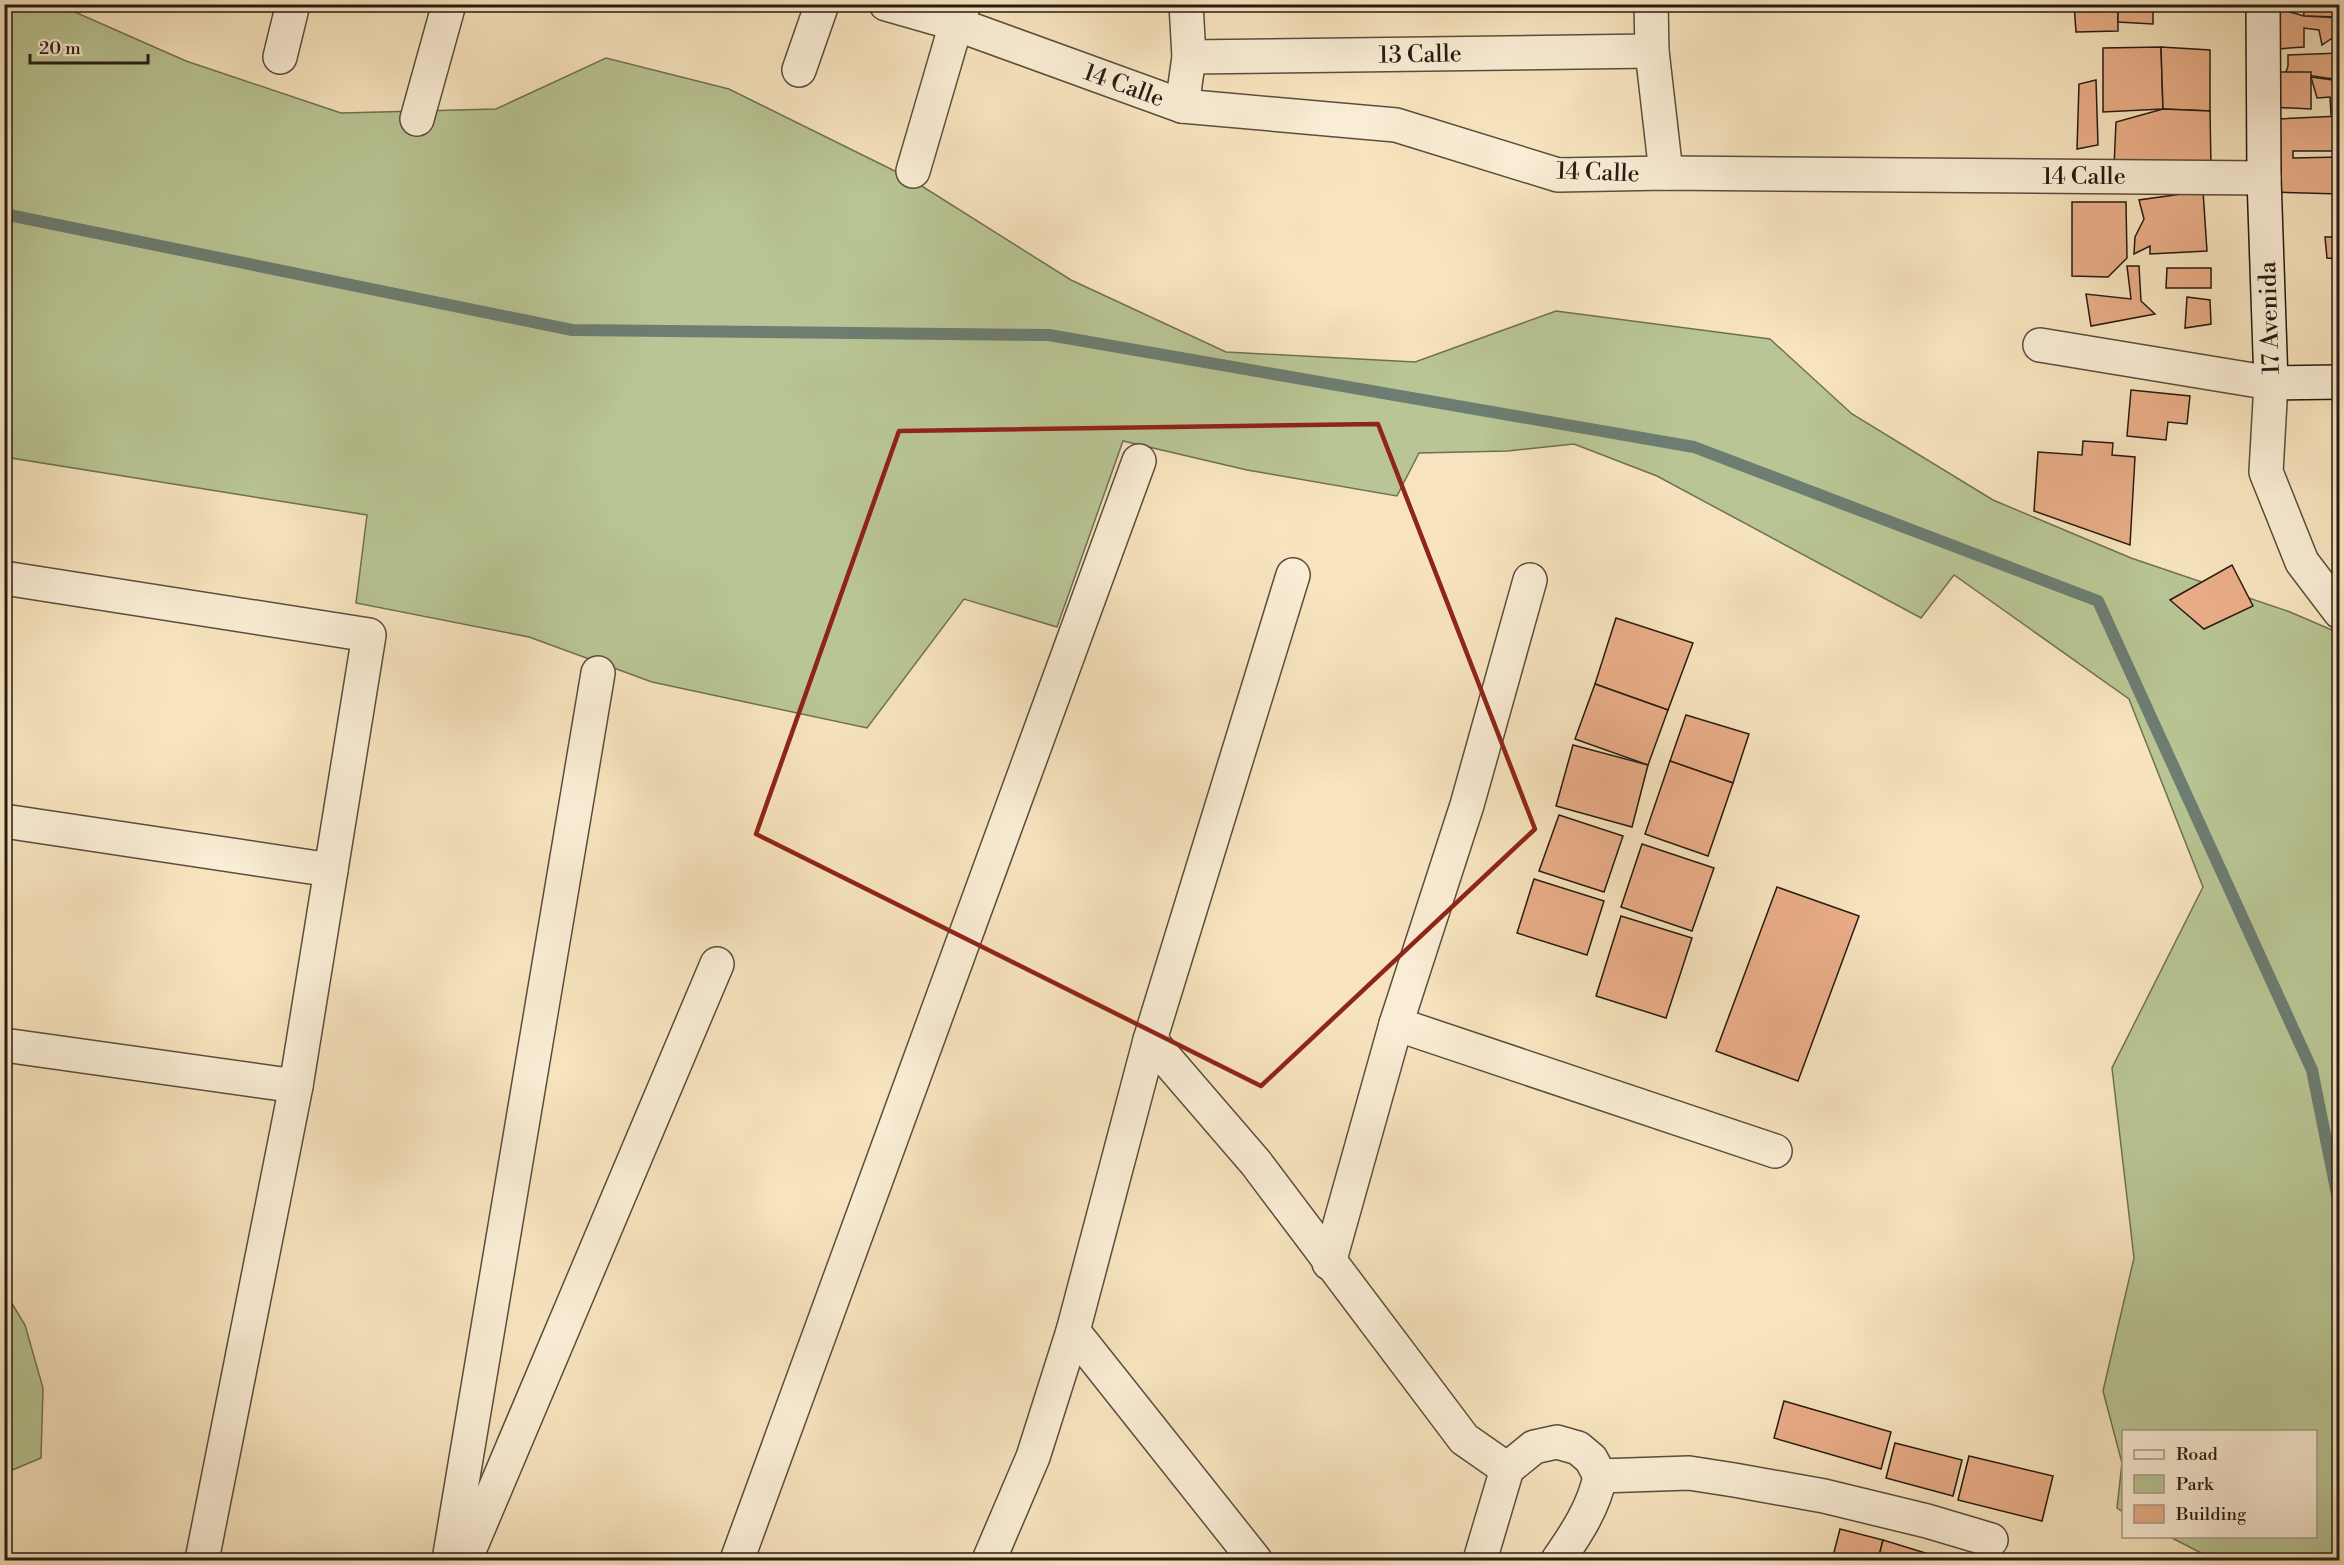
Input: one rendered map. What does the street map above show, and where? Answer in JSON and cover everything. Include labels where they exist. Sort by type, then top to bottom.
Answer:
[{"type":"street","points":[[280,57],[293,4]]},
{"type":"street","points":[[417,118],[449,4]]},
{"type":"street","points":[[799,70],[822,4]]},
{"type":"street","name":"14 Calle","points":[[886,4],[960,14],[1182,106],[1396,125],[1558,175],[1666,173],[2264,178]]},
{"type":"street","points":[[1182,106],[1189,57],[1186,4]]},
{"type":"street","points":[[1651,4],[1652,51],[1666,173]]},
{"type":"street","name":"17 Avenida","points":[[2263,4],[2264,178],[2271,383],[2266,472],[2302,561],[2340,612]]},
{"type":"street","points":[[913,171],[960,14]]},
{"type":"street","name":"13 Calle","points":[[1189,57],[1652,51]]},
{"type":"street","points":[[2040,345],[2271,383],[2340,382]]},
{"type":"street","points":[[736,1560],[1140,461]]},
{"type":"street","points":[[989,1560],[1033,1457],[1073,1331],[1150,1040],[1293,575]]},
{"type":"street","points":[[4,578],[369,635],[296,1086],[202,1560]]},
{"type":"street","points":[[1329,1263],[1396,1024],[1467,806],[1530,580]]},
{"type":"street","points":[[449,1560],[598,673]]},
{"type":"street","points":[[4,820],[331,870]]},
{"type":"street","points":[[465,1560],[717,964]]},
{"type":"street","points":[[1396,1024],[1776,1151]]},
{"type":"street","points":[[1150,1040],[1256,1163],[1329,1263],[1464,1439],[1507,1469]]},
{"type":"street","points":[[4,1045],[296,1086]]},
{"type":"street","points":[[1073,1331],[1255,1560]]},
{"type":"street","points":[[1480,1560],[1507,1469],[1534,1448],[1557,1442],[1578,1448],[1591,1459],[1600,1476],[1596,1494],[1580,1527],[1558,1560]]},
{"type":"street","points":[[1600,1476],[1689,1473],[1734,1480],[1824,1496],[1927,1521],[1991,1540]]},
{"type":"highlighted area","points":[[1378,424],[1535,829],[1261,1086],[756,834],[899,431]]},
{"type":"green space","points":[[4,5],[59,5],[186,61],[341,113],[496,109],[606,58],[729,89],[909,178],[1071,280],[1226,352],[1415,362],[1556,311],[1770,339],[1852,414],[1993,500],[2131,558],[2290,612],[2339,633],[2339,1560],[2215,1560],[2172,1538],[2317,1538],[2317,1430],[2122,1430],[2122,1463],[2103,1391],[2134,1258],[2112,1068],[2203,887],[2129,699],[1954,575],[1921,618],[1657,476],[1574,444],[1508,451],[1419,453],[1397,496],[1247,470],[1123,441],[1057,627],[964,599],[867,728],[652,682],[529,637],[356,603],[367,515],[5,457]]},
{"type":"green space","points":[[5,1292],[25,1325],[43,1388],[41,1458],[5,1473]]},
{"type":"green space","points":[[2122,1463],[2122,1511],[2117,1508]]},
{"type":"building","points":[[2074,4],[2118,4],[2118,31],[2076,32]]},
{"type":"building","points":[[2118,4],[2153,4],[2153,24],[2118,22]]},
{"type":"building","points":[[2303,4],[2340,4],[2340,17],[2304,16]]},
{"type":"building","points":[[2276,8],[2304,16],[2340,18],[2340,38],[2331,39],[2322,45],[2319,30],[2304,28],[2304,47],[2277,49]]},
{"type":"building","points":[[2161,47],[2163,109],[2103,112],[2103,48]]},
{"type":"building","points":[[2161,47],[2210,50],[2210,111],[2163,109]]},
{"type":"building","points":[[2340,53],[2340,80],[2286,72],[2288,55]]},
{"type":"building","points":[[2270,72],[2311,72],[2311,109],[2270,107]]},
{"type":"building","points":[[2311,77],[2340,81],[2340,115],[2331,115],[2330,97],[2317,98]]},
{"type":"building","points":[[2096,80],[2098,145],[2077,149],[2079,84]]},
{"type":"building","points":[[2163,109],[2210,111],[2211,167],[2114,167],[2116,122]]},
{"type":"building","points":[[2340,116],[2340,151],[2293,151],[2293,158],[2340,157],[2340,194],[2270,192],[2277,119]]},
{"type":"building","points":[[2203,191],[2207,251],[2150,254],[2150,246],[2134,254],[2135,237],[2144,219],[2139,200]]},
{"type":"building","points":[[2072,202],[2126,202],[2127,258],[2108,277],[2072,276]]},
{"type":"building","points":[[2325,237],[2340,237],[2340,259],[2327,258]]},
{"type":"building","points":[[2127,266],[2139,266],[2141,301],[2155,314],[2091,326],[2086,294],[2131,299]]},
{"type":"building","points":[[2167,268],[2211,268],[2211,288],[2166,288]]},
{"type":"building","points":[[2187,297],[2210,300],[2211,324],[2185,328]]},
{"type":"building","points":[[2131,390],[2190,396],[2187,424],[2168,422],[2166,440],[2127,436]]},
{"type":"building","points":[[2083,441],[2113,443],[2112,455],[2135,457],[2130,545],[2034,511],[2038,452],[2082,455]]},
{"type":"building","points":[[2232,565],[2253,606],[2204,629],[2170,600]]},
{"type":"building","points":[[1616,618],[1693,643],[1668,710],[1595,684]]},
{"type":"building","points":[[1595,684],[1668,710],[1648,765],[1575,739]]},
{"type":"building","points":[[1686,715],[1749,734],[1733,783],[1670,761]]},
{"type":"building","points":[[1573,745],[1648,765],[1632,827],[1556,806]]},
{"type":"building","points":[[1670,761],[1733,783],[1708,856],[1645,834]]},
{"type":"building","points":[[1559,815],[1623,836],[1604,892],[1539,871]]},
{"type":"building","points":[[1642,844],[1714,868],[1692,931],[1621,907]]},
{"type":"building","points":[[1534,879],[1604,901],[1587,955],[1517,933]]},
{"type":"building","points":[[1777,887],[1859,916],[1798,1081],[1716,1051]]},
{"type":"building","points":[[1621,916],[1692,938],[1666,1018],[1596,996]]},
{"type":"building","points":[[1784,1401],[1891,1432],[1881,1469],[1774,1438]]},
{"type":"building","points":[[1895,1443],[1962,1460],[1953,1496],[1886,1478]]},
{"type":"building","points":[[1969,1456],[2053,1476],[2042,1521],[1958,1500]]},
{"type":"building","points":[[1840,1529],[1883,1540],[1878,1560],[1832,1560]]},
{"type":"building","points":[[1883,1540],[1948,1560],[1878,1560]]},
{"type":"waterway","points":[[4,214],[572,330],[1049,335],[1694,447],[2098,601],[2312,1070],[2340,1209]]}]
